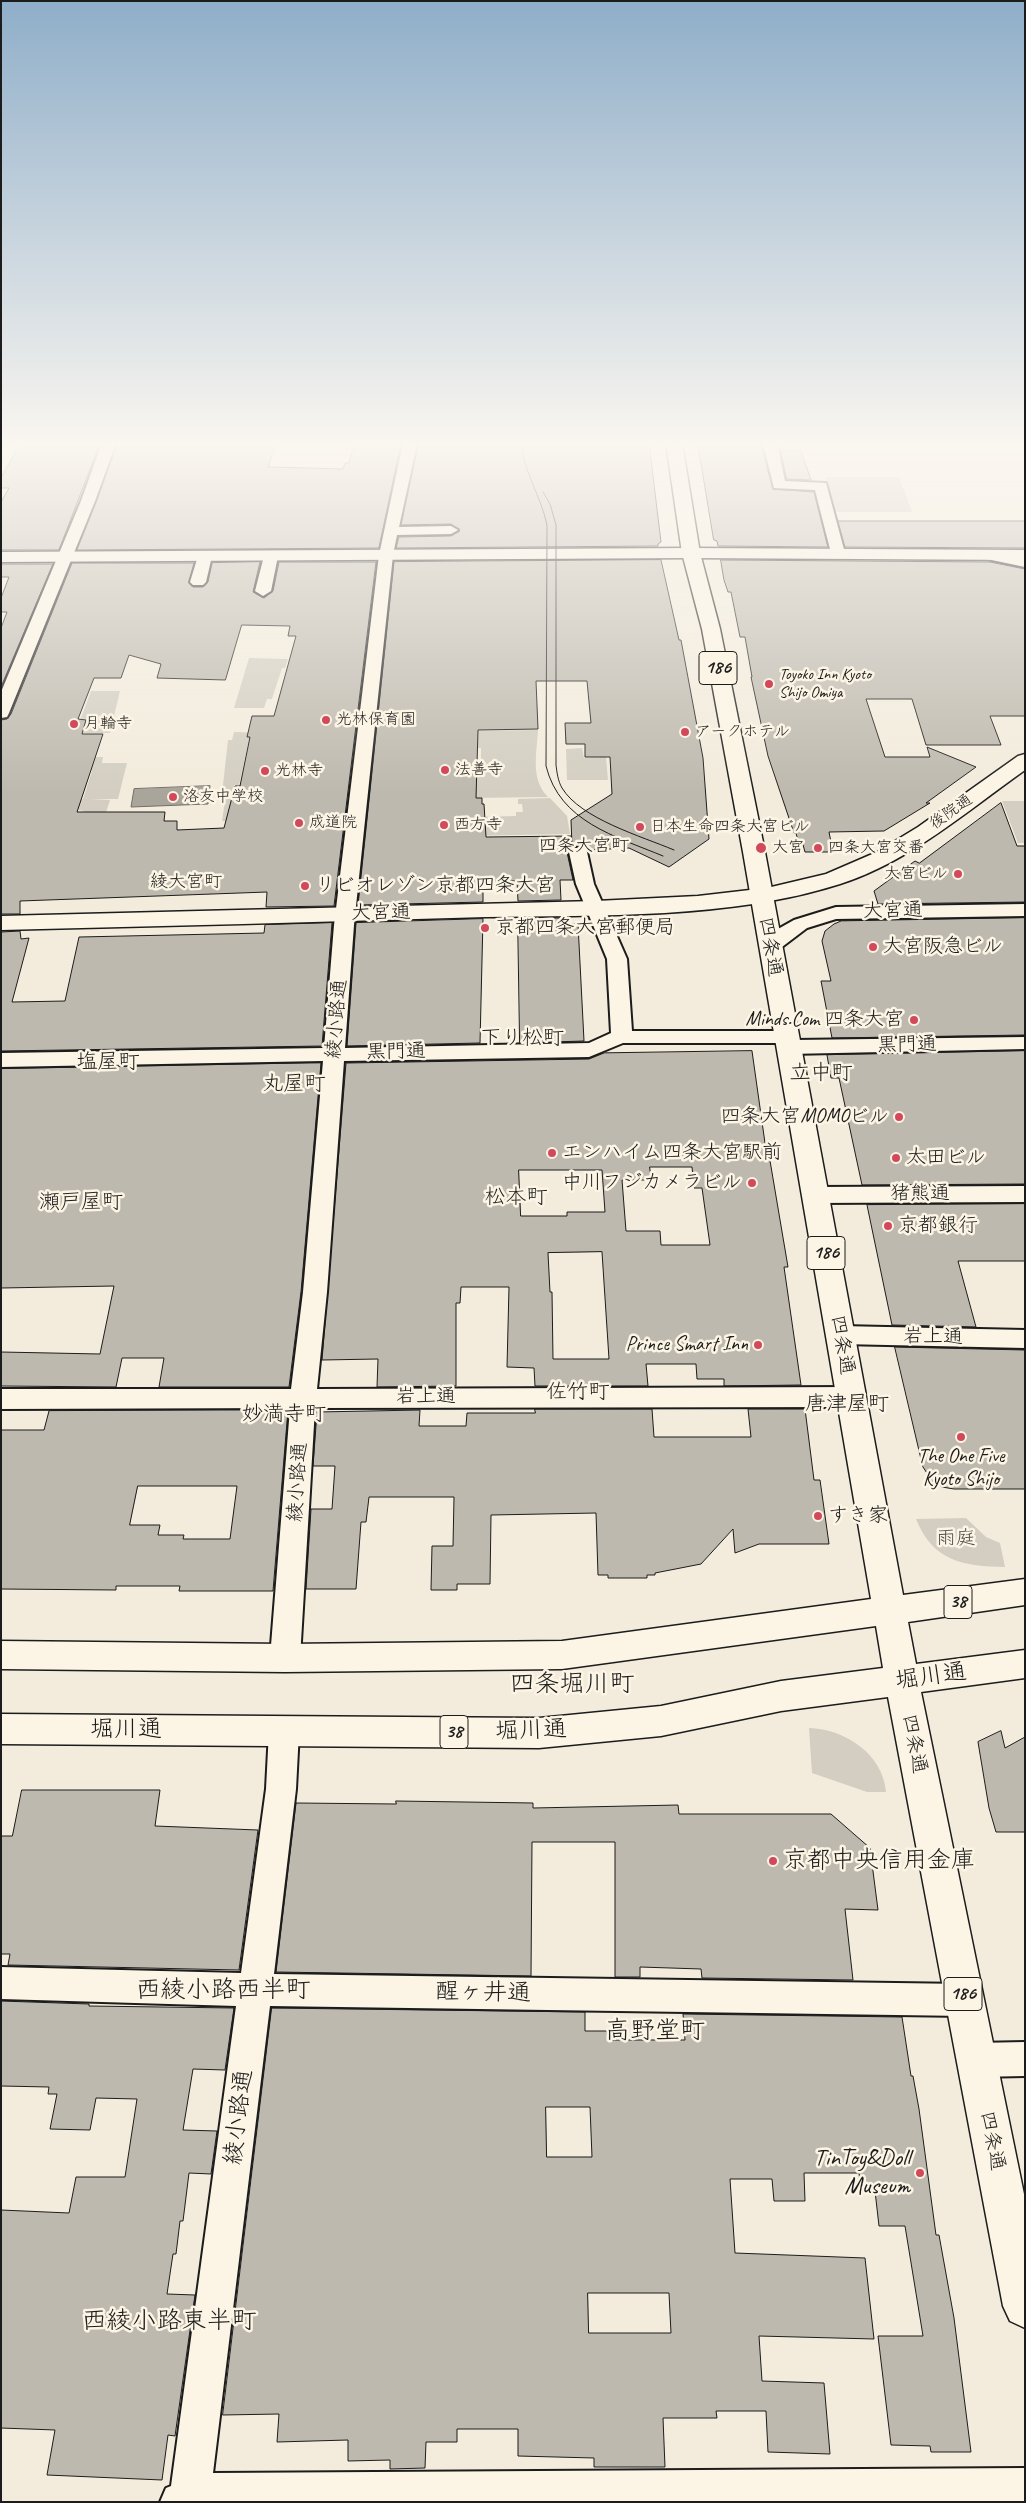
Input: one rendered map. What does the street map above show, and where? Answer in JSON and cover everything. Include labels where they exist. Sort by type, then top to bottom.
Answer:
[{"type":"main road","name":"四条通","points":[[693,560],[711,629],[788,1042],[902,1681],[1025,2306]]},
{"type":"main road","name":"後院通","points":[[761,894],[792,890],[864,867],[894,852],[1025,760]]},
{"type":"main road","name":"大宮通","points":[[1,923],[596,908],[692,903],[761,894]]},
{"type":"main road","name":"38","points":[[1,1655],[285,1658],[562,1655],[890,1612],[1025,1592]]},
{"type":"main road","name":"堀川通","points":[[1,1729],[539,1733],[661,1721],[781,1696],[1025,1664]]},
{"type":"street","points":[[1,713],[64,560]]},
{"type":"street","points":[[198,582],[204,560]]},
{"type":"street","points":[[263,591],[270,560]]},
{"type":"street","name":"綾小路通","points":[[285,1658],[304,1400],[315,1292],[346,914],[386,560]]},
{"type":"street","points":[[1010,560],[1025,563]]},
{"type":"street","points":[[578,852],[585,884],[617,959],[622,1037]]},
{"type":"street","name":"大宮通","points":[[770,946],[796,925],[836,912],[1025,910]]},
{"type":"street","name":"黒門通","points":[[1,1060],[589,1050],[598,1048],[610,1040],[622,1037],[788,1042],[1025,1043]]},
{"type":"street","name":"猪熊通","points":[[815,1195],[1025,1194]]},
{"type":"street","name":"岩上通","points":[[840,1335],[1025,1339]]},
{"type":"street","name":"岩上通","points":[[1,1399],[304,1400],[318,1396],[852,1397]]},
{"type":"street","name":"綾小路通","points":[[186,2501],[281,1789],[284,1731]]},
{"type":"street","name":"醒ヶ井通","points":[[1,1983],[255,1990],[964,2000]]},
{"type":"street","points":[[976,2060],[1025,2059]]},
{"type":"street","points":[[186,2501],[205,2493],[225,2492],[1025,2488]]},
{"type":"green space","points":[[249,658],[288,659],[285,668],[282,668],[272,699],[267,699],[264,708],[234,708]]},
{"type":"green space","points":[[91,691],[120,691],[110,733],[83,733],[87,720],[81,718]]},
{"type":"green space","points":[[538,730],[537,774],[542,790],[548,797],[469,798],[469,776],[477,776],[477,766],[481,766],[481,748],[464,748],[464,731]]},
{"type":"green space","points":[[234,732],[280,733],[278,740],[249,740],[239,785],[234,785],[233,793],[272,821],[222,821],[226,795],[222,794],[228,740],[232,740]]},
{"type":"green space","points":[[582,748],[584,758],[606,757],[608,780],[567,780],[566,749]]},
{"type":"green space","points":[[19,757],[103,757],[102,763],[127,763],[118,799],[91,799],[110,800],[102,825],[76,831],[84,811],[78,810],[80,800],[83,799],[92,771],[32,771]]},
{"type":"green space","points":[[550,798],[567,816],[570,834],[465,836],[471,817],[516,816],[516,812],[523,812],[522,804],[518,804],[518,799]]},
{"type":"green space","points":[[1002,801],[1025,801],[1025,843],[1018,843]]},
{"type":"green space","name":"雨庭","points":[[966,1518],[986,1537],[1000,1543],[1005,1567],[976,1565],[952,1559],[941,1553],[931,1544],[916,1519]]},
{"type":"green space","points":[[809,1728],[823,1729],[836,1733],[860,1746],[878,1766],[886,1792],[867,1792],[812,1773]]},
{"type":"shaded area","points":[[210,786],[208,804],[131,807],[134,789]]},
{"type":"building","points":[[661,560],[679,640],[681,640],[703,758],[709,839],[669,867],[629,848],[588,850],[585,846],[572,846],[567,852],[573,880],[560,880],[561,900],[518,901],[517,881],[483,881],[483,902],[358,905],[394,562]],"holes":[[[536,681],[587,681],[591,723],[565,723],[566,744],[585,744],[585,757],[610,757],[612,794],[571,820],[572,846],[571,836],[486,837],[484,804],[482,804],[482,798],[476,798],[478,730],[538,729]]]},
{"type":"building","points":[[721,560],[990,562],[1025,569],[1025,716],[990,716],[1001,745],[926,745],[912,699],[866,699],[885,757],[930,757],[927,747],[976,767],[926,803],[930,803],[884,831],[829,832],[833,852],[805,852],[802,841],[798,841],[796,833],[794,833],[768,756],[751,677],[745,637],[740,637],[731,592],[728,592],[724,580]]},
{"type":"building","points":[[260,562],[253,592],[264,598],[273,591],[279,562],[376,562],[334,906],[266,907],[267,892],[20,901],[20,914],[1,914],[1,720],[7,719],[11,714],[72,563],[194,563],[189,583],[193,587],[203,587],[208,582],[212,563]],"holes":[[[242,625],[290,626],[288,636],[296,636],[274,716],[252,716],[247,737],[250,737],[240,786],[235,786],[224,828],[177,830],[177,821],[164,821],[165,812],[77,812],[103,734],[82,734],[86,720],[78,719],[94,678],[121,678],[129,655],[161,664],[157,678],[225,680]]]},
{"type":"building","points":[[1,564],[53,564],[1,687],[1,628],[7,612],[1,612],[1,598],[9,577],[1,577]]},
{"type":"building","points":[[1001,803],[1017,846],[1025,846],[1025,902],[878,904],[874,891],[915,861],[919,863]]},
{"type":"building","points":[[518,918],[562,918],[563,924],[578,924],[584,1041],[520,1043]]},
{"type":"building","points":[[1025,918],[1025,1035],[832,1038],[821,981],[831,981],[822,941],[825,931],[834,924],[841,921]]},
{"type":"building","points":[[483,919],[480,1043],[347,1046],[356,923]]},
{"type":"building","points":[[332,923],[322,1046],[1,1051],[1,932],[20,931],[21,939],[29,938],[12,1002],[65,1001],[79,937],[264,933],[265,925]]},
{"type":"building","points":[[752,1051],[765,1143],[767,1143],[788,1267],[784,1267],[801,1385],[724,1386],[724,1379],[697,1379],[696,1364],[646,1364],[648,1386],[535,1386],[534,1368],[507,1367],[509,1287],[461,1287],[460,1303],[456,1303],[456,1386],[377,1387],[378,1359],[322,1360],[346,1063],[589,1059],[604,1053]],"holes":[[[650,1167],[692,1167],[694,1188],[702,1188],[710,1245],[661,1245],[660,1231],[626,1231],[622,1180],[651,1180]],[[519,1170],[602,1170],[605,1212],[567,1212],[567,1216],[521,1216]],[[602,1252],[609,1359],[553,1359],[552,1292],[550,1292],[548,1253]]]},
{"type":"building","points":[[1025,1051],[1025,1184],[862,1185],[839,1078],[831,1078],[827,1055]]},
{"type":"building","points":[[321,1063],[301,1292],[289,1387],[159,1387],[164,1358],[122,1358],[116,1387],[1,1386],[1,1352],[100,1354],[114,1286],[1,1288],[1,1069]]},
{"type":"building","points":[[1025,1204],[1025,1261],[958,1261],[976,1327],[892,1325],[867,1205]]},
{"type":"building","points":[[895,1347],[1025,1350],[1025,1489],[954,1489],[942,1487],[932,1481],[923,1467]]},
{"type":"building","points":[[535,1409],[652,1409],[654,1437],[751,1437],[748,1409],[805,1409],[814,1480],[820,1480],[829,1544],[759,1544],[735,1553],[733,1529],[701,1564],[655,1573],[655,1575],[647,1575],[647,1578],[608,1578],[608,1575],[598,1575],[596,1513],[491,1515],[490,1584],[457,1584],[457,1590],[431,1590],[432,1546],[453,1546],[454,1497],[369,1497],[366,1522],[361,1522],[356,1589],[306,1589],[311,1509],[332,1509],[335,1466],[313,1466],[317,1412],[420,1410],[419,1426],[466,1426],[467,1413],[535,1413]]},
{"type":"building","points":[[288,1410],[273,1591],[179,1591],[180,1586],[116,1586],[116,1590],[1,1589],[1,1430],[44,1430],[49,1411]],"holes":[[[138,1486],[237,1486],[230,1539],[183,1539],[184,1535],[158,1535],[160,1525],[130,1525]]]},
{"type":"building","points":[[1001,1731],[1005,1748],[1025,1737],[1025,1832],[996,1832],[989,1808],[978,1742]]},
{"type":"building","points":[[22,1790],[160,1790],[155,1826],[258,1830],[239,1970],[8,1965],[10,1954],[1,1954],[1,1836],[12,1836]]},
{"type":"building","points":[[396,1801],[533,1803],[533,1808],[678,1805],[679,1814],[831,1814],[870,1848],[878,1910],[845,1909],[853,1980],[702,1978],[701,1969],[640,1967],[640,1977],[615,1977],[615,1842],[532,1842],[531,1976],[276,1972],[296,1803],[396,1804]]},
{"type":"building","points":[[1,2001],[89,2004],[89,2006],[234,2008],[225,2070],[193,2069],[183,2130],[217,2131],[211,2174],[189,2173],[183,2221],[180,2221],[176,2254],[173,2254],[167,2294],[195,2295],[175,2436],[168,2435],[162,2480],[47,2475],[55,2430],[1,2428],[1,2210],[69,2213],[76,2177],[125,2177],[137,2099],[96,2098],[90,2130],[50,2129],[57,2094],[48,2094],[49,2087],[1,2086]]},
{"type":"building","points":[[272,2008],[585,2012],[585,2031],[607,2031],[608,2040],[685,2040],[683,2014],[902,2017],[911,2076],[913,2076],[919,2109],[936,2235],[939,2235],[954,2318],[971,2452],[931,2452],[930,2446],[891,2445],[878,2336],[923,2336],[905,2226],[879,2226],[875,2191],[861,2191],[859,2173],[804,2173],[805,2201],[774,2201],[772,2179],[730,2179],[735,2253],[865,2258],[874,2339],[759,2336],[762,2381],[824,2383],[830,2454],[768,2452],[766,2411],[716,2411],[717,2418],[663,2418],[665,2467],[594,2467],[594,2458],[518,2456],[518,2429],[457,2429],[457,2442],[426,2442],[425,2468],[390,2469],[390,2460],[348,2461],[348,2440],[277,2442],[279,2414],[223,2415]],"holes":[[[546,2107],[590,2107],[592,2157],[547,2157]],[[588,2293],[669,2293],[671,2333],[589,2333]]]},
{"type":"tram line","points":[[547,560],[546,766],[553,785],[563,801],[592,824],[609,834],[663,856]]},
{"type":"tram line","points":[[556,560],[556,765],[562,788],[571,799],[597,818],[674,850]]},
{"type":"place","name":"Toyoko Inn Kyoto Shijo Omiya","points":[[769,684]]},
{"type":"place","name":"光林保育園","points":[[326,720]]},
{"type":"place","name":"月輪寺","points":[[74,724]]},
{"type":"place","name":"アークホテル","points":[[685,732]]},
{"type":"place","name":"法善寺","points":[[445,770]]},
{"type":"place","name":"光林寺","points":[[265,771]]},
{"type":"place","name":"洛友中学校","points":[[173,797]]},
{"type":"place","name":"成道院","points":[[299,823]]},
{"type":"place","name":"西方寺","points":[[444,825]]},
{"type":"place","name":"日本生命四条大宮ビル","points":[[640,827]]},
{"type":"place","name":"大宮","points":[[761,848]]},
{"type":"place","name":"四条大宮交番","points":[[818,848]]},
{"type":"place","name":"大宮ビル","points":[[958,874]]},
{"type":"place","name":"リビオレゾン京都四条大宮","points":[[305,886]]},
{"type":"place","name":"京都四条大宮郵便局","points":[[485,928]]},
{"type":"place","name":"大宮阪急ビル","points":[[873,947]]},
{"type":"place","name":"Minds.Com 四条大宮","points":[[914,1020]]},
{"type":"place","name":"四条大宮MOMOビル","points":[[899,1117]]},
{"type":"place","name":"エンハイム四条大宮駅前","points":[[552,1153]]},
{"type":"place","name":"太田ビル","points":[[896,1158]]},
{"type":"place","name":"中川フジカメラビル","points":[[752,1183]]},
{"type":"place","name":"京都銀行","points":[[888,1226]]},
{"type":"place","name":"Prince Smart Inn","points":[[758,1345]]},
{"type":"place","name":"The One Five Kyoto Shijo","points":[[961,1437]]},
{"type":"place","name":"すき家","points":[[818,1516]]},
{"type":"place","name":"京都中央信用金庫","points":[[773,1861]]},
{"type":"place","name":"TinToy&Doll Museum","points":[[920,2173]]},
{"type":"district","name":"四条大宮町","points":[[584,846]]},
{"type":"district","name":"綾大宮町","points":[[186,882]]},
{"type":"district","name":"下り松町","points":[[522,1038]]},
{"type":"district","name":"塩屋町","points":[[108,1062]]},
{"type":"district","name":"立中町","points":[[821,1073]]},
{"type":"district","name":"丸屋町","points":[[294,1084]]},
{"type":"district","name":"松本町","points":[[516,1197]]},
{"type":"district","name":"瀬戸屋町","points":[[81,1202]]},
{"type":"district","name":"佐竹町","points":[[578,1392]]},
{"type":"district","name":"唐津屋町","points":[[847,1404]]},
{"type":"district","name":"妙満寺町","points":[[284,1414]]},
{"type":"district","name":"四条堀川町","points":[[572,1684]]},
{"type":"district","name":"西綾小路西半町","points":[[223,1990]]},
{"type":"district","name":"高野堂町","points":[[655,2031]]},
{"type":"district","name":"西綾小路東半町","points":[[169,2321]]}]
